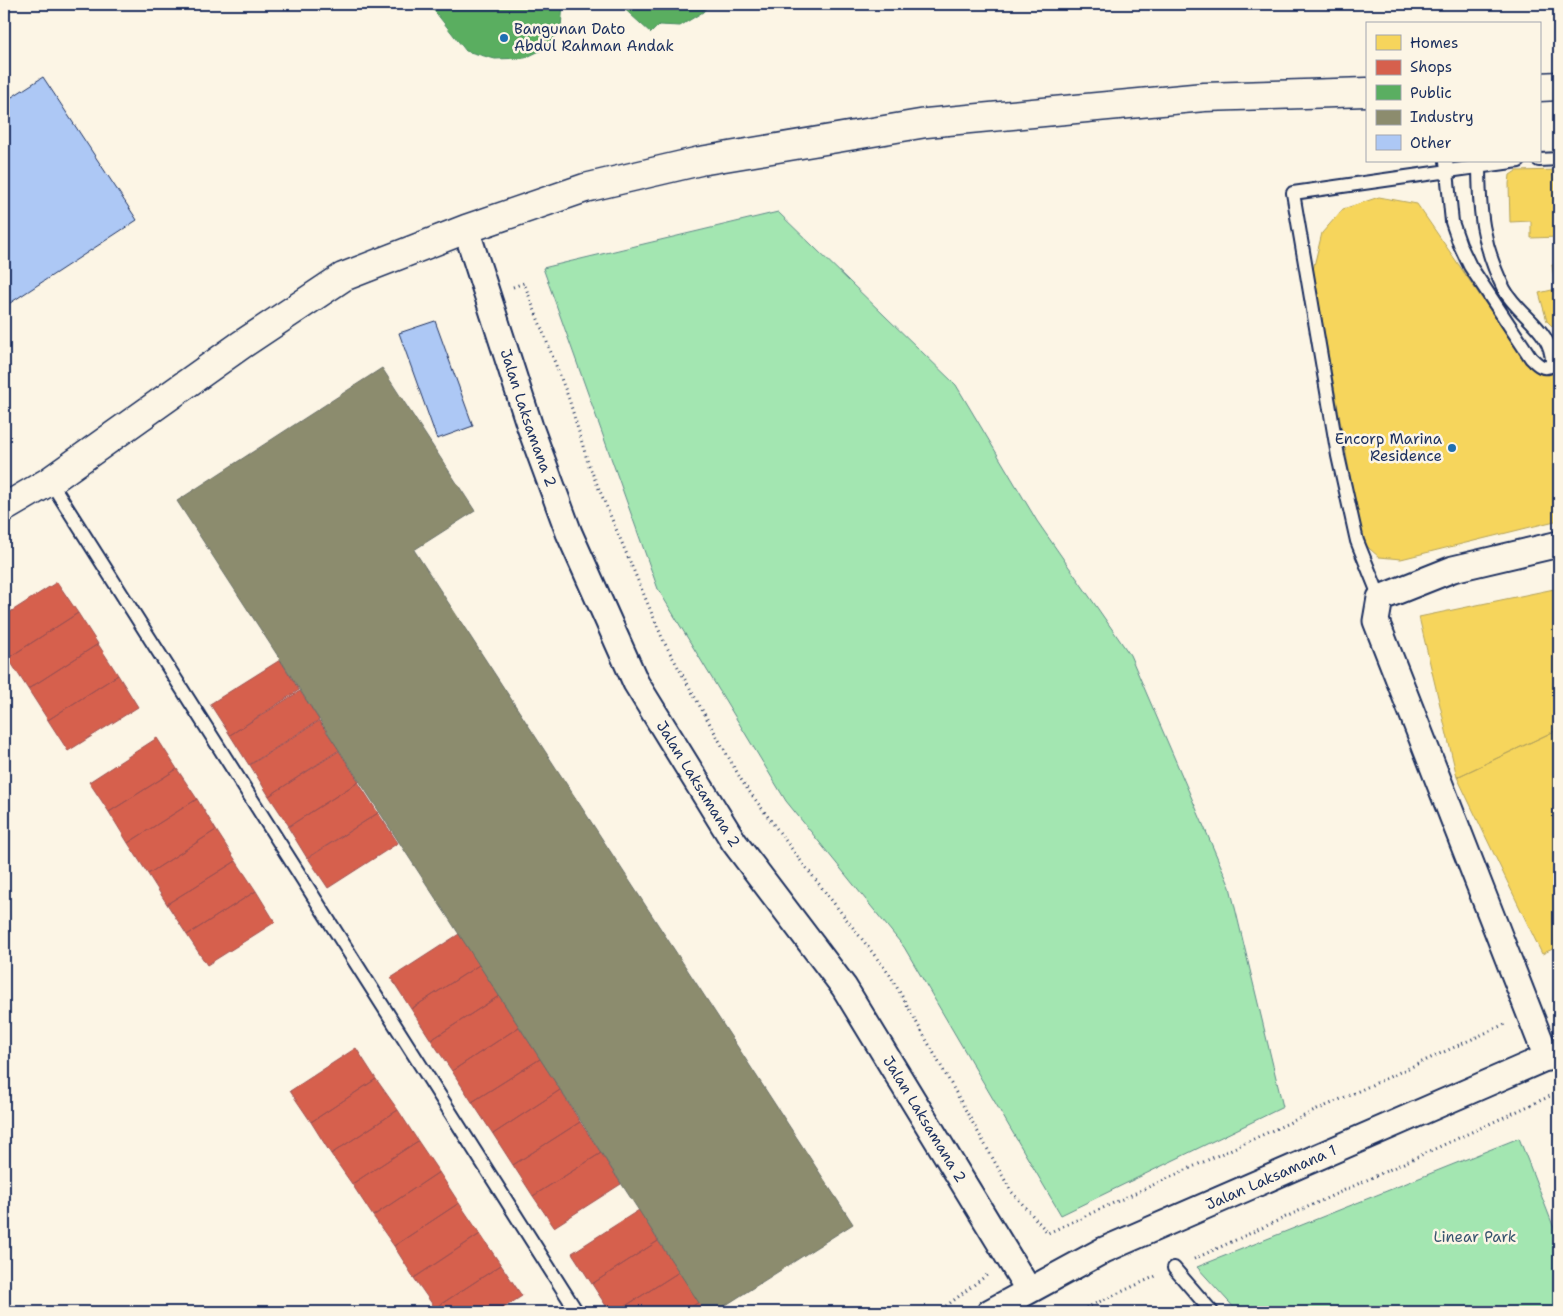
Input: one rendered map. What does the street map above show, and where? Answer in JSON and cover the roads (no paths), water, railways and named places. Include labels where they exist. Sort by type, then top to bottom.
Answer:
[{"type":"street","points":[[1540,87],[1559,86]]},
{"type":"street","points":[[4,508],[50,481],[241,345],[343,277],[466,229],[585,188],[700,161],[926,122],[1204,97],[1366,92]]},
{"type":"street","name":"Jalan Laksamana 2","points":[[466,229],[530,427],[569,533],[636,683],[734,842],[844,987],[1028,1289]]},
{"type":"street","points":[[1553,1055],[1531,1012],[1376,621],[1380,598],[1453,569],[1559,544]]},
{"type":"street","name":"Jalan Laksamana 1","points":[[990,1312],[1028,1289],[1104,1250],[1553,1055]]},
{"type":"lane","points":[[1540,160],[1559,159]]},
{"type":"lane","points":[[1380,598],[1357,541],[1340,466],[1293,193],[1447,166],[1506,162]]},
{"type":"lane","points":[[1447,166],[1452,222],[1470,266],[1531,358],[1542,367],[1549,367],[1552,357],[1548,341],[1505,291],[1483,236],[1479,164]]},
{"type":"lane","points":[[50,481],[577,1312]]},
{"type":"lane","points":[[1174,1268],[1212,1312]]},
{"type":"place","name":"Bangunan Dato Abdul Rahman Andak","points":[[504,38]]},
{"type":"place","name":"Encorp Marina Residence","points":[[1452,448]]},
{"type":"park label","name":"Linear Park","points":[[1475,1237]]}]
